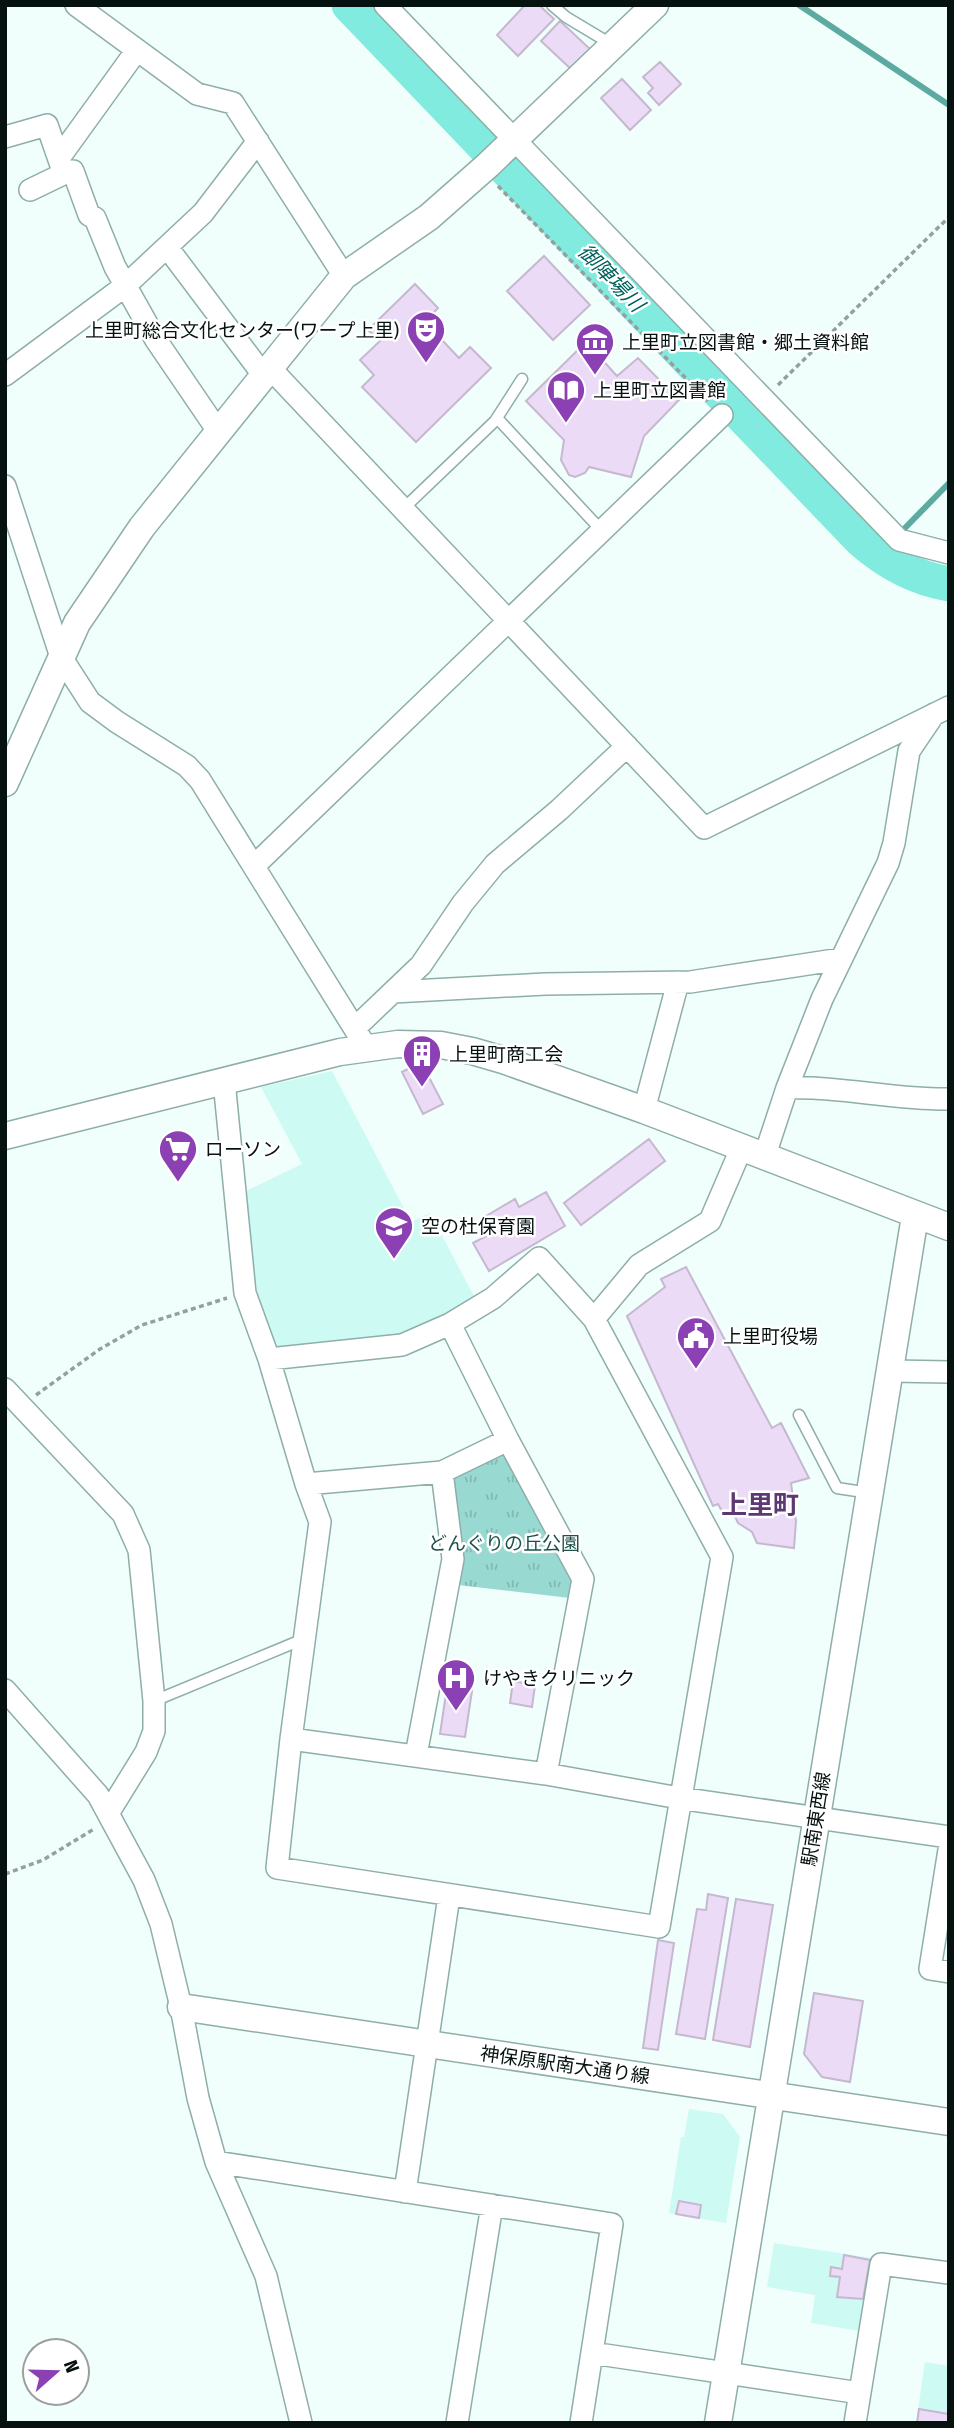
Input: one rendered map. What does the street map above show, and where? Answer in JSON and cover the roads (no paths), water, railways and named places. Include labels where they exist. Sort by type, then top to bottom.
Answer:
[{"type":"street","points":[[76,5],[197,94],[233,103],[344,276]]},
{"type":"street","points":[[385,5],[899,540],[949,553]]},
{"type":"street","points":[[5,783],[77,623],[142,527],[344,276],[429,217],[514,141],[655,5]]},
{"type":"street","points":[[61,164],[137,50]]},
{"type":"street","points":[[5,137],[47,125],[61,164],[61,176],[30,190]]},
{"type":"street","points":[[5,375],[125,286],[203,214],[258,141]]},
{"type":"street","points":[[61,164],[73,171],[89,215],[95,218],[115,267],[156,340],[218,431]]},
{"type":"street","points":[[167,247],[267,372],[403,509],[704,828],[942,710]]},
{"type":"street","points":[[254,866],[722,415]]},
{"type":"street","points":[[5,486],[61,657],[90,702],[187,766],[200,780],[361,1037]]},
{"type":"street","points":[[594,1319],[639,1265],[710,1221],[753,1154],[787,1088],[822,999],[888,863],[894,843],[909,751],[942,710]]},
{"type":"street","points":[[361,1037],[393,992],[421,965],[463,903],[495,864],[559,810],[627,746]]},
{"type":"street","points":[[393,992],[545,984],[678,982],[841,959]]},
{"type":"street","points":[[644,1110],[678,982]]},
{"type":"street","points":[[5,1136],[224,1081],[361,1037],[441,1045],[503,1059],[949,1227]]},
{"type":"street","points":[[224,1081],[244,1293],[269,1359],[320,1522],[290,1739],[277,1868],[659,1927],[722,1557],[594,1319],[539,1258],[493,1298],[450,1324],[402,1345],[269,1359]]},
{"type":"street","points":[[787,1088],[810,1087],[914,1099],[949,1098]]},
{"type":"street","name":"駅南東西線","points":[[718,2423],[915,1216]]},
{"type":"street","points":[[450,1324],[508,1440],[583,1579],[546,1774]]},
{"type":"street","points":[[891,1371],[949,1372]]},
{"type":"street","points":[[5,1389],[123,1514],[139,1550],[154,1701],[154,1731],[146,1752],[109,1812]]},
{"type":"street","points":[[306,1484],[442,1472],[508,1440]]},
{"type":"street","points":[[416,1755],[453,1559],[442,1472]]},
{"type":"street","points":[[5,1690],[86,1780],[109,1812],[144,1880],[161,1924],[181,2007],[198,2098],[216,2162],[266,2276],[301,2423]]},
{"type":"street","points":[[290,1739],[546,1774],[679,1798],[949,1838]]},
{"type":"street","points":[[949,1850],[930,1969],[949,1972]]},
{"type":"street","points":[[405,2192],[449,1896]]},
{"type":"street","name":"神保原駅南大通り線","points":[[181,2007],[949,2122]]},
{"type":"street","points":[[216,2162],[612,2224],[581,2423]]},
{"type":"street","points":[[457,2423],[492,2205]]},
{"type":"street","points":[[855,2423],[881,2264],[949,2273]]},
{"type":"street","points":[[592,2353],[860,2393]]},
{"type":"lane","points":[[552,5],[566,17],[614,46]]},
{"type":"lane","points":[[403,509],[497,418],[522,379]]},
{"type":"lane","points":[[497,418],[602,531]]},
{"type":"lane","points":[[799,1415],[837,1488],[870,1493]]},
{"type":"lane","points":[[154,1701],[306,1638]]},
{"type":"waterway","name":"御陣場川","points":[[349,5],[861,540],[902,568],[924,578],[949,584]]},
{"type":"waterway","points":[[799,5],[949,105]]},
{"type":"waterway","points":[[904,529],[949,483]]},
{"type":"waterway","points":[[881,557],[889,547]]},
{"type":"place","name":"上里町総合文化センター(ワープ上里)","points":[[426,364]]},
{"type":"place","name":"上里町立図書館・郷土資料館","points":[[595,376]]},
{"type":"place","name":"上里町立図書館","points":[[566,424]]},
{"type":"place","name":"上里町商工会","points":[[422,1088]]},
{"type":"place","name":"ローソン","points":[[178,1183]]},
{"type":"place","name":"空の杜保育園","points":[[394,1260]]},
{"type":"place","name":"上里町役場","points":[[696,1370]]},
{"type":"place","name":"けやきクリニック","points":[[456,1712]]},
{"type":"district","name":"上里町","points":[[760,1505]]},
{"type":"park label","name":"どんぐりの丘公園","points":[[504,1543]]}]
